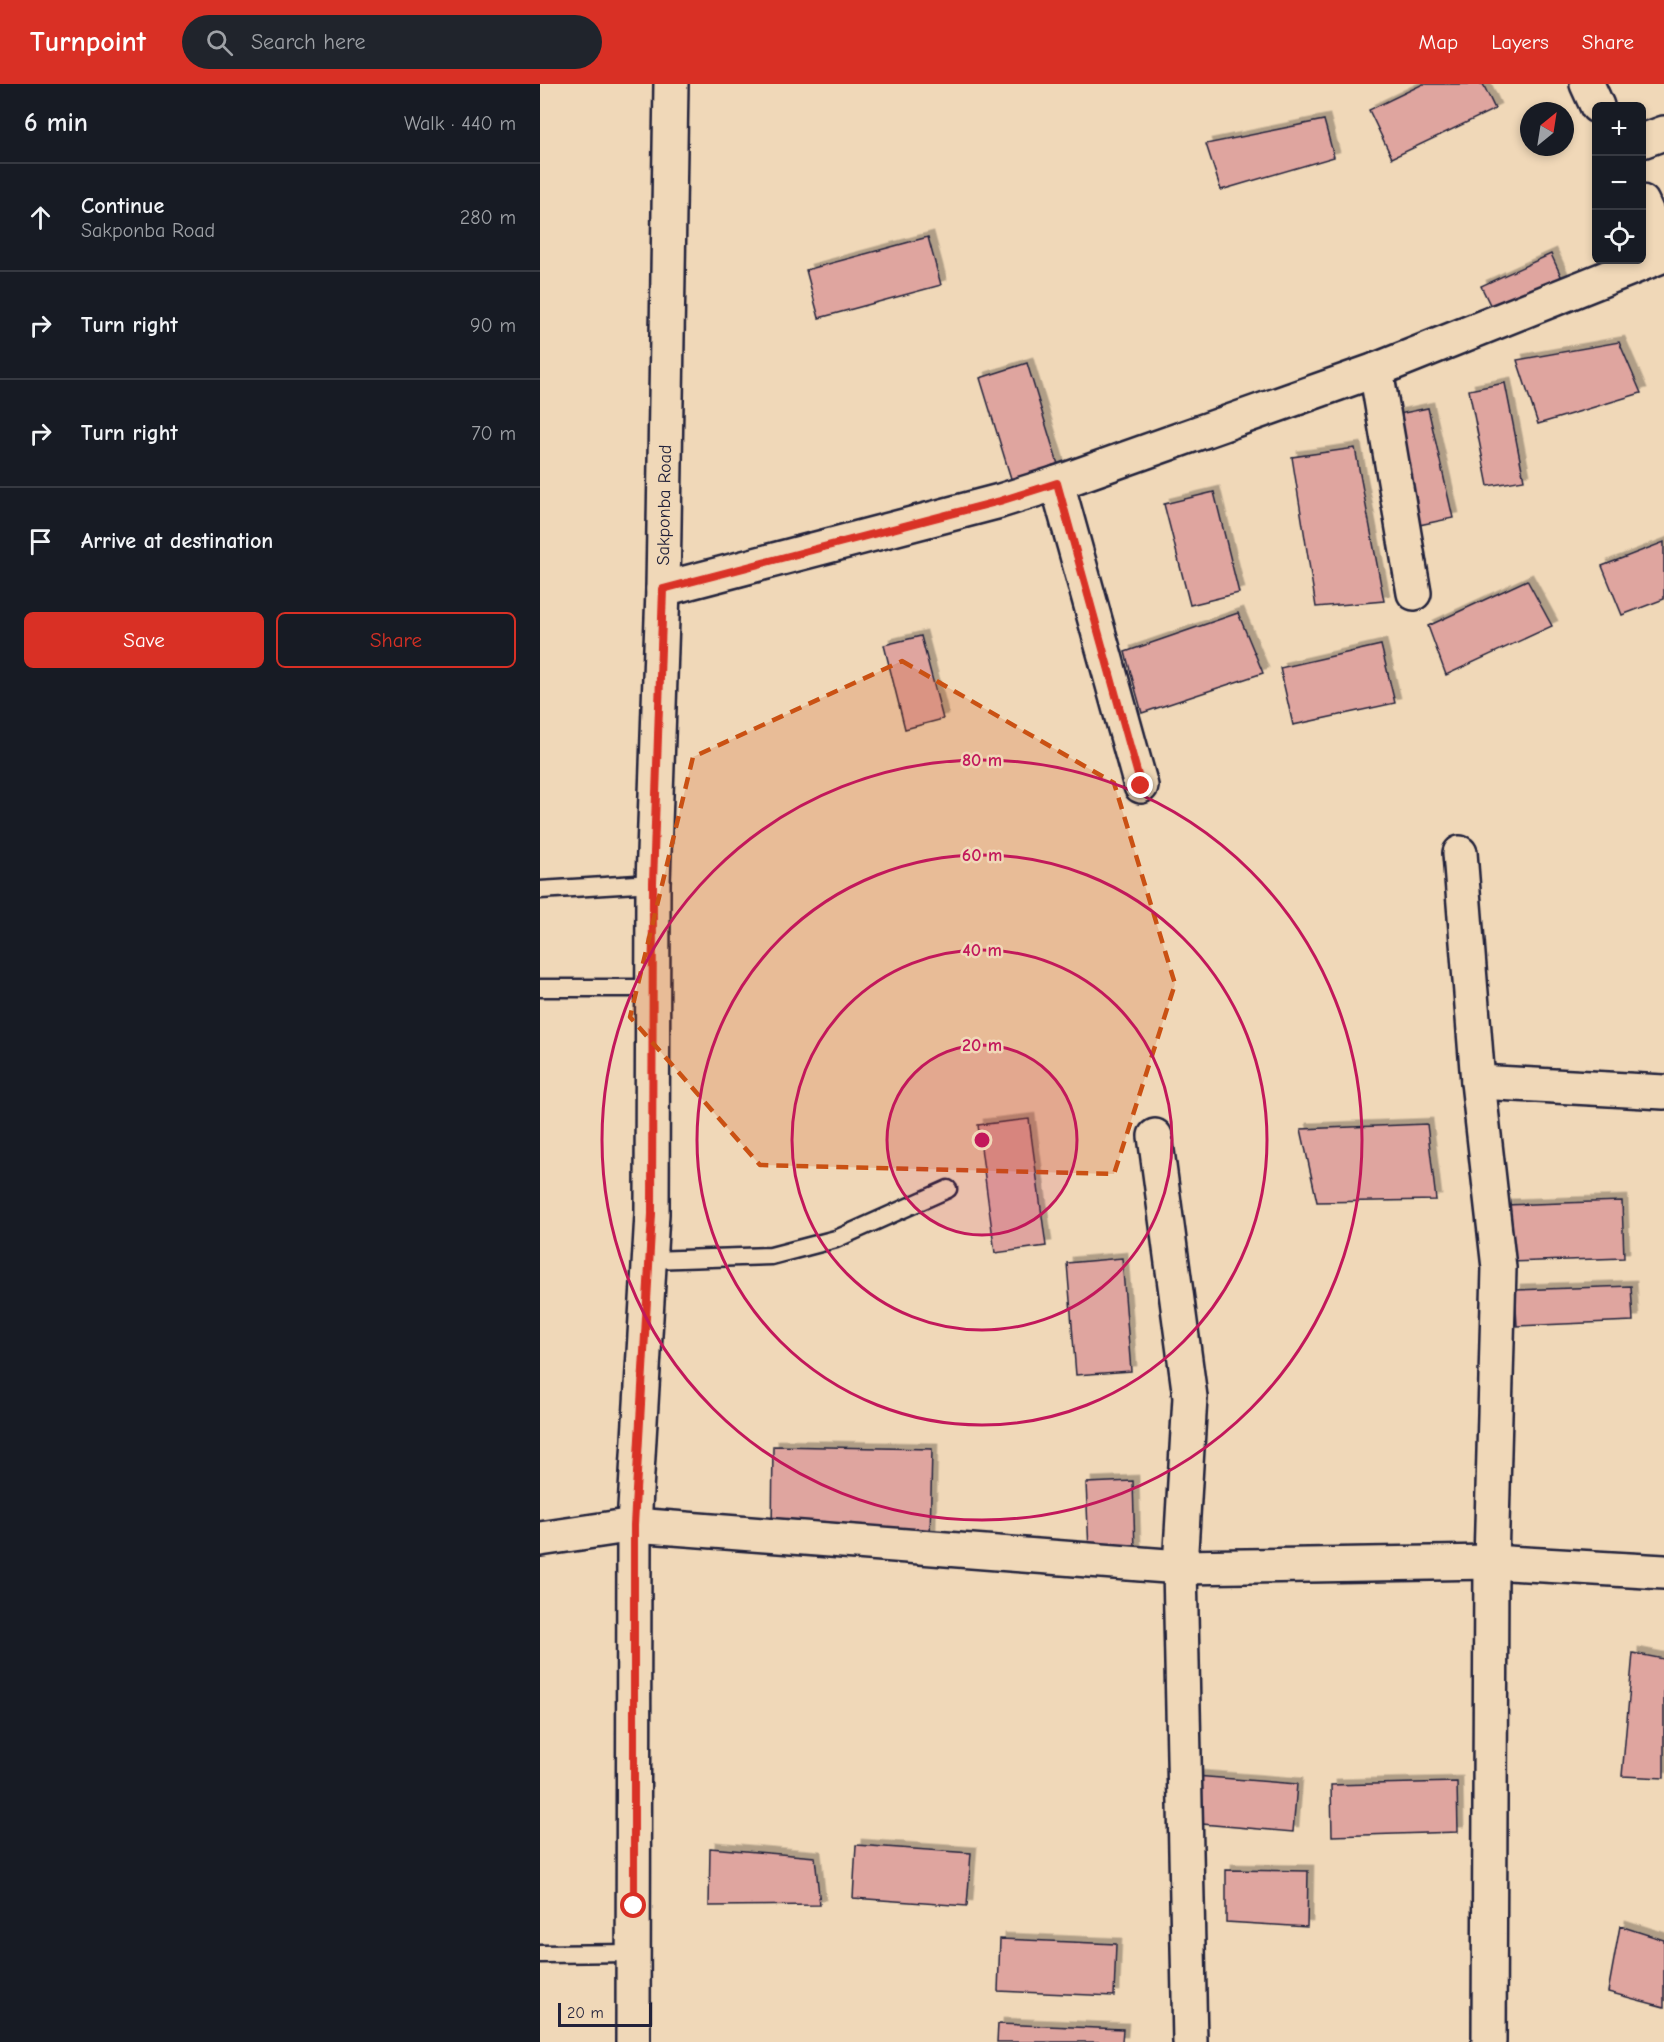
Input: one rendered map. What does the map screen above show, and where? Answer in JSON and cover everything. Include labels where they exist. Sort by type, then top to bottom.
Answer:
[{"type":"street","name":"Sakponba Road","points":[[633,2042],[634,1525],[650,1260],[653,883],[663,589],[671,84]]},
{"type":"street","points":[[1587,84],[1595,102]]},
{"type":"street","points":[[1646,139],[1664,133]]},
{"type":"street","points":[[1645,210],[1664,249]]},
{"type":"street","points":[[663,589],[1000,501],[1057,483],[1376,370],[1664,255]]},
{"type":"street","points":[[1376,370],[1414,593]]},
{"type":"street","points":[[1057,483],[1141,786]]},
{"type":"street","points":[[1460,853],[1478,1082],[1499,1268],[1491,1562],[1489,2042]]},
{"type":"street","points":[[1478,1082],[1664,1092]]},
{"type":"street","points":[[1155,1136],[1190,1397],[1180,1567],[1190,2042]]},
{"type":"street","points":[[540,1539],[634,1525],[1180,1567],[1491,1562],[1664,1572]]},
{"type":"lane","points":[[540,890],[653,883]]},
{"type":"lane","points":[[540,988],[653,988]]},
{"type":"lane","points":[[650,1260],[771,1256],[836,1239],[948,1189]]},
{"type":"lane","points":[[540,1954],[634,1953]]},
{"type":"highlighted area","points":[[902,661],[1114,783],[1175,984],[1114,1174],[760,1165],[630,1017],[693,757]]},
{"type":"building","points":[[1423,84],[1483,84],[1495,109],[1392,158],[1369,110]]},
{"type":"building","points":[[1324,120],[1334,157],[1221,190],[1206,144]]},
{"type":"building","points":[[928,237],[941,285],[819,318],[806,270]]},
{"type":"building","points":[[1551,254],[1566,287],[1497,319],[1481,286]]},
{"type":"building","points":[[1619,342],[1641,393],[1538,424],[1517,360]]},
{"type":"building","points":[[1027,363],[1060,471],[1013,485],[980,378]]},
{"type":"building","points":[[1505,383],[1524,480],[1488,486],[1469,390]]},
{"type":"building","points":[[1428,408],[1453,518],[1419,525],[1394,415]]},
{"type":"building","points":[[1355,448],[1384,601],[1316,607],[1292,457]]},
{"type":"building","points":[[1214,492],[1239,593],[1190,605],[1164,504]]},
{"type":"building","points":[[1664,542],[1664,599],[1622,615],[1602,566]]},
{"type":"building","points":[[1527,580],[1552,626],[1446,675],[1428,626]]},
{"type":"building","points":[[1238,613],[1263,673],[1142,713],[1125,652]]},
{"type":"building","points":[[921,636],[943,719],[905,729],[884,645]]},
{"type":"building","points":[[1381,645],[1395,703],[1293,725],[1280,668]]},
{"type":"building","points":[[1029,1119],[1046,1246],[995,1253],[978,1125]]},
{"type":"building","points":[[1427,1124],[1436,1200],[1317,1202],[1301,1129]]},
{"type":"building","points":[[1622,1201],[1624,1258],[1509,1262],[1506,1205]]},
{"type":"building","points":[[1122,1258],[1131,1371],[1076,1375],[1067,1263]]},
{"type":"building","points":[[1631,1286],[1633,1321],[1517,1326],[1515,1290]]},
{"type":"building","points":[[773,1446],[932,1449],[930,1538],[772,1534]]},
{"type":"building","points":[[1133,1481],[1135,1550],[1089,1551],[1086,1483]]},
{"type":"building","points":[[1633,1653],[1664,1659],[1664,1778],[1622,1776]]},
{"type":"building","points":[[1195,1776],[1297,1784],[1293,1832],[1191,1823]]},
{"type":"building","points":[[1457,1782],[1458,1832],[1332,1836],[1331,1785]]},
{"type":"building","points":[[856,1845],[971,1853],[967,1906],[853,1898]]},
{"type":"building","points":[[710,1848],[815,1857],[820,1905],[709,1906]]},
{"type":"building","points":[[1226,1870],[1308,1871],[1307,1927],[1226,1922]]},
{"type":"building","points":[[1620,1926],[1664,1940],[1664,2007],[1608,1992]]},
{"type":"building","points":[[1000,1939],[1116,1944],[1114,1996],[998,1991]]},
{"type":"building","points":[[998,2024],[1123,2029],[1122,2042],[997,2042]]},
{"type":"route","points":[[634,1906],[634,1525],[652,1214],[653,883],[663,589],[1000,501],[1057,483],[1141,786]]}]
